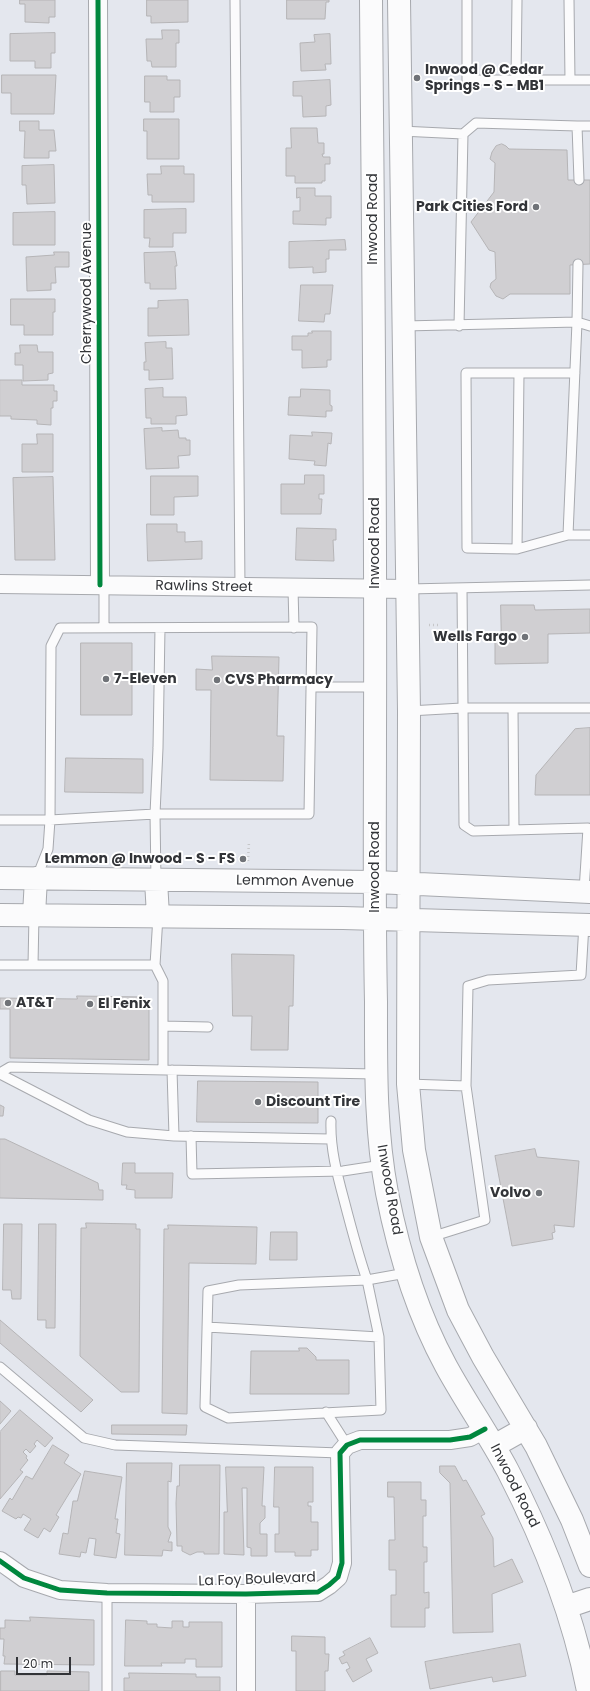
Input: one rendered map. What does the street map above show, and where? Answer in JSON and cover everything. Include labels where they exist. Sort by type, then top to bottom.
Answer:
[{"type":"main road","name":"Inwood Road","points":[[371,0],[376,589],[376,1074],[382,1165],[398,1246],[413,1296],[445,1364],[489,1437],[534,1523],[566,1607],[583,1664],[588,1691]]},
{"type":"main road","name":"Inwood Road","points":[[399,0],[408,589],[410,884],[408,1084],[414,1150],[431,1237],[458,1310],[526,1428],[572,1520],[590,1566]]},
{"type":"main road","points":[[374,328],[404,326]]},
{"type":"main road","name":"Lemmon Avenue","points":[[0,878],[376,882],[587,892]]},
{"type":"main road","points":[[34,915],[36,878]]},
{"type":"main road","points":[[156,880],[158,916]]},
{"type":"main road","points":[[0,915],[375,919],[587,925],[587,892]]},
{"type":"main road","points":[[398,1246],[431,1237]]},
{"type":"main road","points":[[489,1437],[526,1428]]},
{"type":"main road","points":[[566,1607],[590,1599]]},
{"type":"street","name":"Cherrywood Avenue","points":[[98,0],[102,585]]},
{"type":"street","name":"Rawlins Street","points":[[0,584],[408,589]]},
{"type":"street","points":[[344,1449],[360,1440],[489,1437]]},
{"type":"street","name":"La Foy Boulevard","points":[[0,1561],[24,1578],[43,1586],[60,1590],[107,1593],[246,1594],[318,1592],[329,1585],[338,1576],[342,1563],[344,1449]]},
{"type":"street","points":[[246,1594],[246,1691]]},
{"type":"lane","points":[[235,0],[240,587]]},
{"type":"lane","points":[[467,0],[467,80],[590,80]]},
{"type":"lane","points":[[516,80],[517,0]]},
{"type":"lane","points":[[569,0],[570,80]]},
{"type":"lane","points":[[401,131],[463,134],[476,123],[590,126]]},
{"type":"lane","points":[[577,126],[579,180]]},
{"type":"lane","points":[[459,326],[463,134]]},
{"type":"lane","points":[[568,535],[578,264]]},
{"type":"lane","points":[[404,326],[459,326],[577,322],[590,326]]},
{"type":"lane","points":[[575,373],[466,374],[467,548],[517,549],[568,535],[590,535]]},
{"type":"lane","points":[[517,549],[520,374]]},
{"type":"lane","points":[[102,585],[104,628]]},
{"type":"lane","points":[[408,589],[590,585]]},
{"type":"lane","points":[[294,588],[294,628]]},
{"type":"lane","points":[[462,588],[464,825],[473,831],[589,828],[587,892]]},
{"type":"lane","points":[[0,820],[50,820],[155,814],[309,814],[312,628],[60,628],[50,646],[50,820],[48,849],[36,878]]},
{"type":"lane","points":[[156,880],[155,814],[158,748],[160,628]]},
{"type":"lane","points":[[312,687],[375,687]]},
{"type":"lane","points":[[409,711],[462,708],[590,708]]},
{"type":"lane","points":[[513,708],[514,830]]},
{"type":"lane","points":[[33,965],[34,915]]},
{"type":"lane","points":[[158,916],[155,965],[163,981],[162,1070]]},
{"type":"lane","points":[[431,1237],[485,1220],[466,1086],[468,986],[488,980],[581,975],[587,925]]},
{"type":"lane","points":[[0,964],[155,965]]},
{"type":"lane","points":[[163,1026],[208,1027]]},
{"type":"lane","points":[[330,1139],[174,1136],[128,1132],[89,1120],[0,1074],[10,1066],[376,1074]]},
{"type":"lane","points":[[172,1070],[174,1136]]},
{"type":"lane","points":[[408,1084],[466,1086]]},
{"type":"lane","points":[[331,1121],[330,1139],[356,1250],[367,1280],[378,1337],[381,1410],[228,1418],[205,1407],[208,1291],[239,1285],[367,1280],[406,1273]]},
{"type":"lane","points":[[191,1136],[192,1174],[337,1171],[382,1165]]},
{"type":"lane","points":[[207,1327],[378,1337]]},
{"type":"lane","points":[[0,1367],[84,1438],[115,1445],[344,1449],[326,1412]]},
{"type":"lane","points":[[107,1593],[107,1691]]},
{"type":"path","points":[[429,625],[439,625]]},
{"type":"path","points":[[248,861],[249,841]]},
{"type":"building","points":[[20,0],[55,0],[55,17],[49,17],[49,23],[25,22],[25,4],[20,4]]},
{"type":"building","points":[[147,0],[188,0],[188,22],[151,23],[151,16],[147,16]]},
{"type":"building","points":[[287,0],[329,0],[329,2],[326,2],[325,19],[287,19]]},
{"type":"building","points":[[162,30],[179,30],[179,43],[176,43],[176,67],[152,67],[151,61],[147,61],[146,39],[162,39]]},
{"type":"building","points":[[55,33],[55,53],[51,53],[51,68],[35,68],[35,61],[10,61],[10,34]]},
{"type":"building","points":[[330,34],[331,64],[325,64],[326,70],[301,71],[300,43],[315,42],[314,35]]},
{"type":"building","points":[[2,75],[56,75],[54,114],[11,114],[11,93],[2,93]]},
{"type":"building","points":[[145,76],[167,76],[167,80],[180,80],[180,97],[174,97],[174,112],[150,112],[150,102],[145,102]]},
{"type":"building","points":[[330,80],[331,105],[326,106],[326,116],[303,117],[302,96],[293,96],[293,82]]},
{"type":"building","points":[[144,119],[179,119],[179,159],[147,159],[147,131],[144,131]]},
{"type":"building","points":[[20,121],[39,121],[39,130],[54,130],[56,151],[49,151],[49,158],[24,158],[25,131],[20,131]]},
{"type":"building","points":[[291,128],[317,128],[318,143],[324,143],[324,154],[322,154],[323,157],[330,157],[330,164],[325,164],[325,181],[322,181],[322,183],[295,183],[295,176],[286,176],[286,148],[291,148]]},
{"type":"building","name":"Park Cities Ford","points":[[502,144],[509,149],[567,150],[568,180],[590,180],[590,264],[570,265],[570,294],[510,294],[503,299],[496,296],[490,287],[491,283],[496,279],[495,252],[489,250],[471,222],[494,192],[495,163],[490,159],[496,146]]},
{"type":"building","points":[[54,165],[55,203],[27,204],[26,185],[22,185],[22,166]]},
{"type":"building","points":[[161,166],[184,166],[184,174],[194,174],[194,202],[152,202],[152,195],[148,195],[147,174],[161,174]]},
{"type":"building","points":[[297,188],[315,188],[315,196],[331,196],[331,218],[326,218],[326,225],[293,224],[293,211],[300,211],[300,197],[297,198]]},
{"type":"building","points":[[186,209],[186,233],[173,233],[173,247],[149,247],[150,238],[144,238],[144,210]]},
{"type":"building","points":[[55,212],[55,245],[13,245],[13,213]]},
{"type":"building","points":[[345,240],[346,250],[329,250],[329,259],[326,259],[326,272],[313,273],[313,267],[289,268],[289,242]]},
{"type":"building","points":[[54,252],[69,252],[69,267],[55,267],[56,283],[51,283],[51,290],[27,291],[26,257],[54,255]]},
{"type":"building","points":[[175,252],[177,266],[175,266],[176,289],[150,289],[150,283],[145,283],[144,253]]},
{"type":"building","points":[[301,285],[333,285],[330,314],[325,314],[324,322],[299,321]]},
{"type":"building","points":[[11,299],[55,299],[55,312],[53,312],[53,335],[24,335],[24,325],[11,325]]},
{"type":"building","points":[[188,300],[189,335],[148,336],[148,308],[158,308],[158,301]]},
{"type":"building","points":[[312,331],[331,331],[331,360],[327,360],[327,367],[302,368],[302,350],[292,350],[292,336],[308,336],[308,333],[312,333]]},
{"type":"building","points":[[166,342],[166,348],[172,348],[173,379],[149,380],[149,370],[144,370],[144,362],[146,362],[145,343]]},
{"type":"building","points":[[20,345],[37,345],[38,352],[53,352],[53,373],[48,374],[48,380],[23,381],[23,365],[15,365],[15,353],[20,353]]},
{"type":"building","points":[[0,380],[22,380],[22,385],[54,385],[54,391],[57,391],[57,401],[53,401],[53,408],[51,408],[51,425],[37,424],[37,420],[11,419],[11,416],[0,416]]},
{"type":"building","points":[[163,388],[163,397],[186,397],[187,415],[176,416],[176,424],[151,424],[151,418],[146,418],[145,389]]},
{"type":"building","points":[[301,389],[330,390],[330,405],[332,406],[332,411],[326,411],[326,417],[288,415],[289,397],[300,397]]},
{"type":"building","points":[[162,428],[162,431],[178,430],[179,438],[186,438],[186,440],[190,440],[190,455],[178,456],[179,468],[146,469],[144,429]]},
{"type":"building","points":[[312,432],[332,433],[331,444],[328,443],[326,466],[314,465],[315,461],[289,459],[290,435],[312,436]]},
{"type":"building","points":[[37,434],[53,434],[53,472],[22,472],[22,444],[37,444]]},
{"type":"building","points":[[305,475],[324,475],[324,494],[319,494],[319,499],[322,499],[321,514],[281,514],[281,484],[304,484]]},
{"type":"building","points":[[151,476],[198,476],[198,496],[174,497],[174,515],[151,515]]},
{"type":"building","points":[[53,477],[55,560],[15,560],[13,478]]},
{"type":"building","points":[[147,524],[177,524],[177,532],[185,532],[185,542],[202,541],[202,559],[148,561]]},
{"type":"building","points":[[297,528],[336,529],[336,540],[333,540],[334,561],[296,560]]},
{"type":"building","name":"Wells Fargo","points":[[501,605],[534,605],[535,610],[590,609],[590,633],[548,634],[548,663],[495,664],[495,640],[501,640]]},
{"type":"building","name":"7-Eleven","points":[[81,643],[132,643],[132,715],[81,715]]},
{"type":"building","name":"CVS Pharmacy","points":[[212,656],[279,657],[277,736],[284,736],[283,781],[210,780],[211,690],[196,690],[196,669],[212,670]]},
{"type":"building","points":[[590,728],[590,795],[535,795],[536,775],[575,729]]},
{"type":"building","points":[[66,758],[143,759],[143,793],[65,792]]},
{"type":"building","points":[[232,954],[294,955],[293,1006],[289,1006],[288,1050],[251,1050],[252,1016],[233,1016]]},
{"type":"building","points":[[77,996],[144,997],[143,1004],[149,1004],[149,1060],[10,1058],[10,1009],[0,1009],[0,998],[77,999]]},
{"type":"building","name":"Discount Tire","points":[[198,1081],[318,1082],[318,1123],[197,1122]]},
{"type":"building","points":[[0,1105],[4,1107],[3,1116],[0,1116]]},
{"type":"building","points":[[0,1139],[5,1139],[98,1183],[99,1190],[103,1190],[103,1200],[0,1198]]},
{"type":"building","name":"Volvo","points":[[535,1149],[537,1157],[579,1161],[574,1227],[554,1225],[555,1232],[552,1233],[553,1239],[512,1246],[495,1156]]},
{"type":"building","points":[[123,1163],[135,1163],[135,1173],[173,1173],[172,1198],[135,1198],[135,1190],[126,1189],[127,1185],[122,1185]]},
{"type":"building","points":[[86,1223],[136,1224],[136,1229],[140,1229],[139,1392],[121,1392],[80,1356],[81,1228],[86,1228]]},
{"type":"building","points":[[4,1224],[22,1224],[21,1299],[12,1299],[11,1290],[3,1290]]},
{"type":"building","points":[[39,1224],[56,1224],[55,1328],[46,1328],[46,1320],[38,1320]]},
{"type":"building","points":[[168,1225],[257,1227],[256,1264],[189,1263],[187,1414],[162,1413],[164,1229],[168,1229]]},
{"type":"building","points":[[271,1232],[297,1232],[297,1260],[270,1260]]},
{"type":"building","points":[[0,1320],[93,1400],[81,1412],[0,1343]]},
{"type":"building","points":[[299,1348],[307,1348],[316,1357],[316,1360],[349,1360],[349,1394],[250,1394],[251,1351],[299,1351]]},
{"type":"building","points":[[0,1401],[11,1411],[0,1424]]},
{"type":"building","points":[[20,1410],[53,1438],[45,1447],[37,1440],[34,1444],[36,1446],[30,1453],[26,1449],[23,1452],[27,1456],[26,1458],[28,1460],[20,1470],[23,1472],[0,1499],[0,1432]]},
{"type":"building","points":[[112,1425],[187,1425],[186,1435],[112,1434]]},
{"type":"building","points":[[53,1445],[69,1455],[64,1463],[81,1474],[56,1515],[59,1517],[50,1532],[44,1528],[38,1538],[24,1530],[31,1519],[23,1514],[21,1518],[18,1517],[16,1519],[2,1511],[10,1498],[12,1500],[26,1476],[32,1479]]},
{"type":"building","points":[[127,1463],[172,1463],[171,1482],[168,1481],[168,1527],[171,1533],[168,1542],[172,1542],[172,1551],[163,1550],[162,1556],[125,1555]]},
{"type":"building","points":[[180,1465],[220,1465],[219,1554],[204,1554],[204,1552],[197,1552],[190,1555],[182,1551],[182,1546],[177,1546],[176,1503],[177,1486],[179,1486]]},
{"type":"building","points":[[440,1466],[455,1466],[463,1481],[466,1480],[485,1514],[481,1516],[493,1538],[494,1567],[512,1559],[523,1582],[492,1594],[493,1632],[453,1633],[450,1483],[440,1473]]},
{"type":"building","points":[[226,1467],[264,1467],[262,1506],[265,1506],[265,1518],[260,1523],[260,1534],[267,1534],[267,1556],[251,1556],[251,1548],[247,1547],[247,1488],[242,1488],[244,1555],[224,1554],[224,1512],[227,1512]]},
{"type":"building","points":[[275,1467],[313,1467],[313,1502],[308,1502],[308,1506],[311,1506],[311,1522],[318,1522],[318,1550],[311,1550],[311,1556],[295,1556],[295,1552],[275,1552],[275,1534],[279,1534],[279,1507],[274,1507]]},
{"type":"building","points":[[85,1471],[122,1477],[115,1519],[118,1519],[116,1533],[120,1534],[116,1558],[94,1555],[96,1539],[89,1538],[86,1553],[81,1552],[80,1557],[59,1554],[63,1533],[68,1534],[73,1501],[77,1501]]},
{"type":"building","points":[[388,1482],[421,1482],[421,1500],[426,1500],[426,1516],[423,1516],[423,1547],[427,1547],[427,1562],[424,1562],[424,1593],[429,1592],[429,1608],[425,1608],[425,1627],[391,1627],[391,1595],[396,1595],[396,1570],[389,1570],[389,1540],[395,1540],[394,1497],[388,1497]]},
{"type":"building","points":[[30,1617],[94,1620],[94,1665],[4,1664],[4,1639],[0,1639],[0,1628],[5,1628],[5,1620],[30,1621]]},
{"type":"building","points":[[126,1620],[147,1621],[147,1624],[157,1624],[157,1627],[172,1628],[172,1621],[183,1621],[183,1627],[189,1627],[189,1622],[222,1622],[222,1667],[196,1667],[196,1659],[185,1659],[185,1663],[161,1663],[162,1666],[125,1666]]},
{"type":"building","points":[[292,1636],[325,1637],[325,1654],[329,1654],[328,1671],[325,1671],[325,1691],[296,1691],[296,1651],[292,1651]]},
{"type":"building","points":[[370,1638],[378,1653],[366,1659],[372,1671],[353,1682],[346,1670],[350,1668],[347,1662],[342,1664],[339,1658],[345,1655],[343,1652]]},
{"type":"building","points":[[520,1644],[526,1676],[493,1682],[492,1677],[430,1689],[425,1662]]},
{"type":"building","points":[[1,1671],[15,1671],[15,1675],[47,1675],[47,1671],[89,1672],[89,1691],[1,1691]]},
{"type":"building","points":[[129,1673],[196,1674],[196,1677],[220,1677],[220,1691],[124,1691],[124,1678],[129,1678]]},
{"type":"cycle path","points":[[98,0],[100,585]]},
{"type":"cycle path","points":[[0,1561],[24,1578],[60,1590],[107,1593],[246,1594],[318,1592],[338,1577],[342,1563],[340,1453],[347,1445],[360,1440],[450,1440],[470,1437],[485,1429]]},
{"type":"place","name":"Inwood @ Cedar Springs - S - MB1","points":[[417,78]]},
{"type":"place","name":"Park Cities Ford","points":[[536,207]]},
{"type":"place","name":"Wells Fargo","points":[[525,637]]},
{"type":"place","name":"7-Eleven","points":[[106,679]]},
{"type":"place","name":"CVS Pharmacy","points":[[217,680]]},
{"type":"place","name":"Lemmon @ Inwood - S - FS","points":[[243,859]]},
{"type":"place","name":"AT&T","points":[[8,1003]]},
{"type":"place","name":"El Fenix","points":[[90,1004]]},
{"type":"place","name":"Discount Tire","points":[[258,1102]]},
{"type":"place","name":"Volvo","points":[[539,1193]]}]
